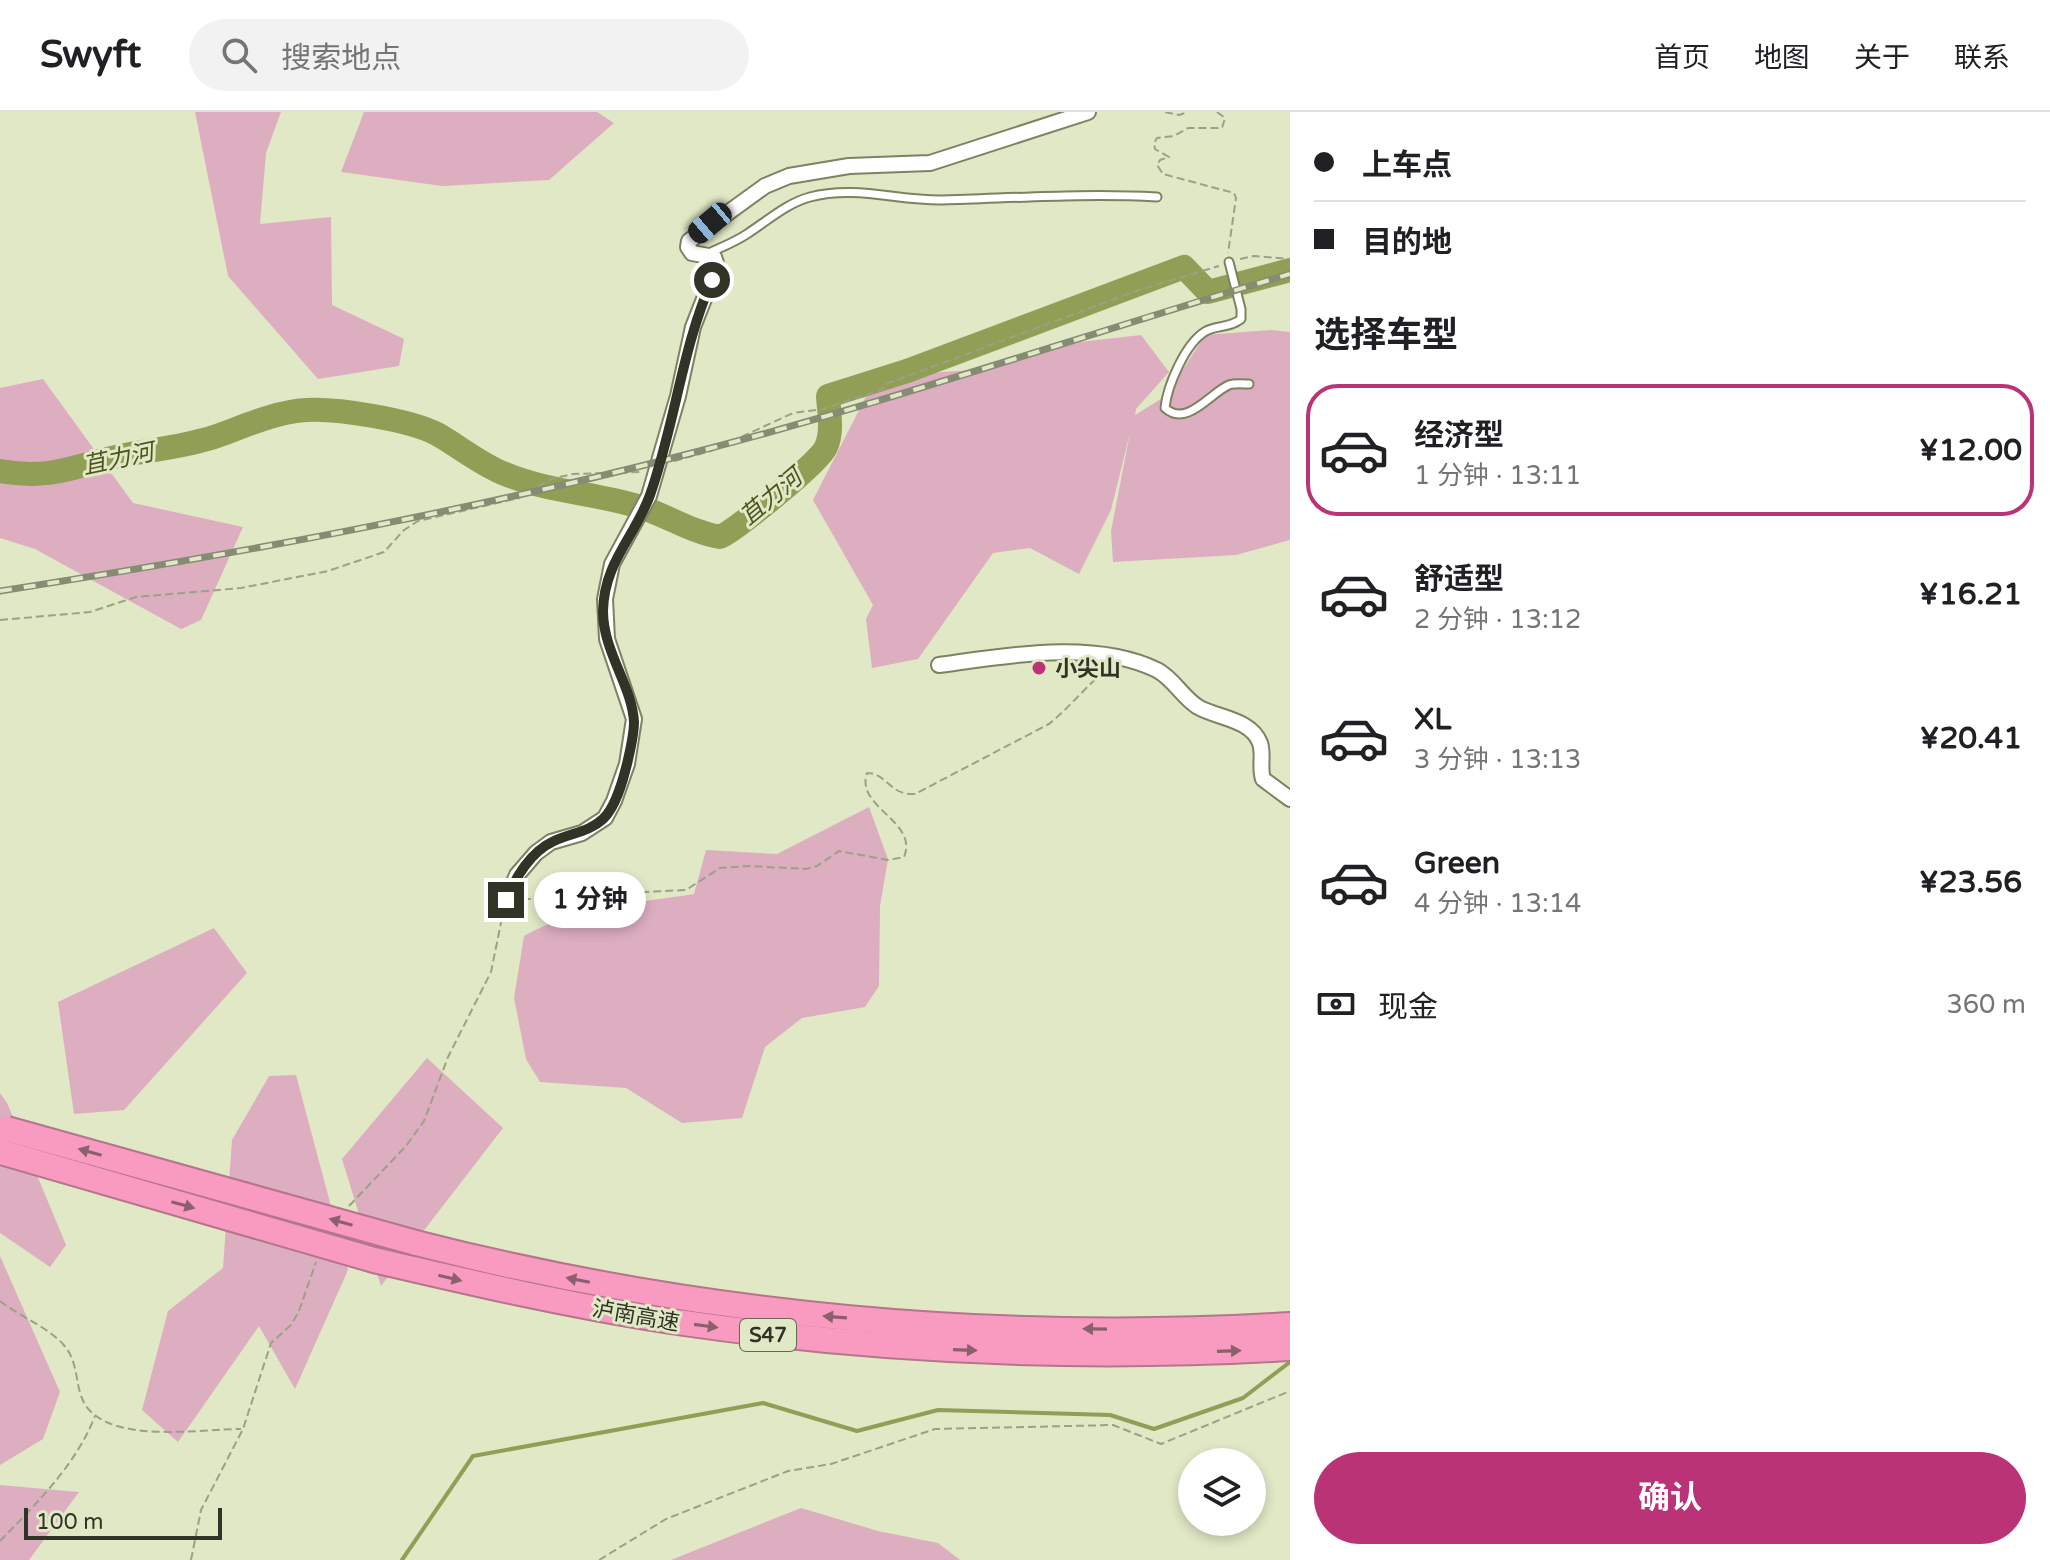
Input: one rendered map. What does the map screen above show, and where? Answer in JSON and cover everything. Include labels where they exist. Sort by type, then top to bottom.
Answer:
[{"type":"highway","name":"泸南高速","points":[[2,1140],[416,1243],[576,1279],[765,1309],[1171,1342],[1290,1348]]},
{"type":"highway","name":"泸南高速","points":[[2,1140],[374,1260],[586,1306],[777,1336],[954,1350],[1171,1342],[1290,1325]]},
{"type":"street","points":[[506,900],[517,875],[536,853],[551,842],[582,833],[601,821],[614,801],[627,764],[634,719],[611,656],[603,610],[612,564],[649,496],[678,396],[693,327],[717,266],[716,258],[690,251],[691,239],[772,182],[789,176],[849,166],[930,163],[1088,112]]},
{"type":"street","points":[[939,665],[1047,652],[1126,660],[1159,671],[1197,706],[1250,729],[1260,745],[1263,779],[1290,799]]},
{"type":"lane","points":[[703,256],[736,241],[796,201],[812,196],[860,190],[941,200],[998,200],[1090,193],[1157,197]]},
{"type":"lane","points":[[1229,262],[1241,319],[1205,332],[1194,343],[1174,374],[1165,408],[1174,414],[1191,411],[1226,387],[1249,384]]},
{"type":"path","points":[[1165,112],[1179,115],[1188,112]]},
{"type":"path","points":[[1217,112],[1225,118],[1222,128],[1188,128],[1174,136],[1157,138],[1154,143],[1155,149],[1169,157],[1160,160],[1157,165],[1163,174],[1234,193],[1229,262]]},
{"type":"path","points":[[0,620],[90,612],[136,597],[241,588],[328,571],[384,552],[404,530],[418,521],[519,498],[541,484],[573,474],[636,474],[711,451],[793,413],[823,409],[1136,291],[1254,256],[1290,259]]},
{"type":"path","points":[[506,900],[556,899],[589,889],[624,893],[686,890],[720,868],[748,866],[801,870],[817,866],[839,851],[888,860],[904,857],[907,847],[904,837],[867,793],[864,783],[867,773],[877,774],[899,793],[915,794],[1049,724],[1062,715],[1082,689],[1113,663],[1126,660]]},
{"type":"path","points":[[0,1301],[61,1342],[75,1360],[87,1406],[115,1425],[137,1431],[243,1429]]},
{"type":"path","points":[[599,1560],[666,1519],[788,1471],[831,1464],[935,1429],[1113,1425],[1161,1444],[1290,1391]]},
{"type":"path","points":[[0,1541],[70,1462],[86,1440],[96,1414]]},
{"type":"shaded area","points":[[195,112],[281,112],[266,153],[260,224],[331,217],[332,305],[404,339],[399,366],[318,379],[228,276]]},
{"type":"shaded area","points":[[364,112],[597,112],[614,123],[549,180],[442,186],[341,172]]},
{"type":"shaded area","points":[[1271,330],[1290,332],[1290,540],[1236,555],[1113,562],[1111,531],[1130,433],[1111,510],[1079,574],[1030,548],[993,553],[918,659],[872,668],[866,619],[873,605],[813,500],[876,377],[984,369],[1044,346],[1141,335],[1169,372],[1136,409],[1135,415],[1166,396],[1205,335]]},
{"type":"shaded area","points":[[43,379],[133,503],[243,527],[201,620],[181,629],[35,549],[0,538],[0,388]]},
{"type":"shaded area","points":[[869,807],[888,859],[880,906],[879,986],[865,1007],[802,1018],[765,1047],[742,1118],[682,1123],[626,1088],[540,1082],[526,1059],[514,998],[524,936],[585,912],[694,894],[706,850],[777,854]]},
{"type":"shaded area","points":[[214,928],[247,973],[124,1110],[74,1114],[58,1002]]},
{"type":"shaded area","points":[[427,1058],[503,1128],[381,1286],[342,1159]]},
{"type":"shaded area","points":[[296,1075],[348,1270],[295,1389],[259,1326],[178,1442],[142,1410],[168,1311],[223,1268],[232,1140],[269,1076]]},
{"type":"shaded area","points":[[0,1093],[7,1103],[66,1245],[50,1267],[0,1233]]},
{"type":"shaded area","points":[[0,1256],[60,1392],[43,1439],[0,1465]]},
{"type":"shaded area","points":[[0,1485],[79,1492],[29,1560],[0,1560]]},
{"type":"shaded area","points":[[801,1508],[878,1531],[938,1543],[960,1560],[671,1560]]},
{"type":"waterway","name":"苴力河","points":[[0,471],[37,474],[67,470],[204,440],[282,414],[306,410],[336,411],[373,416],[425,429],[487,465],[521,480],[640,507],[720,537],[777,495],[820,455],[829,435],[828,396],[907,371],[1184,267],[1208,292],[1290,270]]},
{"type":"waterway","points":[[402,1560],[473,1456],[763,1403],[857,1431],[938,1410],[1110,1415],[1154,1429],[1243,1398],[1290,1362]]},
{"type":"railway","points":[[0,591],[346,531],[603,475],[764,434],[1290,274]]},
{"type":"place","name":"小尖山","points":[[1039,668]]},
{"type":"route","points":[[506,900],[517,875],[536,853],[551,842],[582,833],[605,818],[627,764],[634,719],[611,656],[603,610],[612,564],[649,496],[678,396],[693,327],[712,280]]}]
